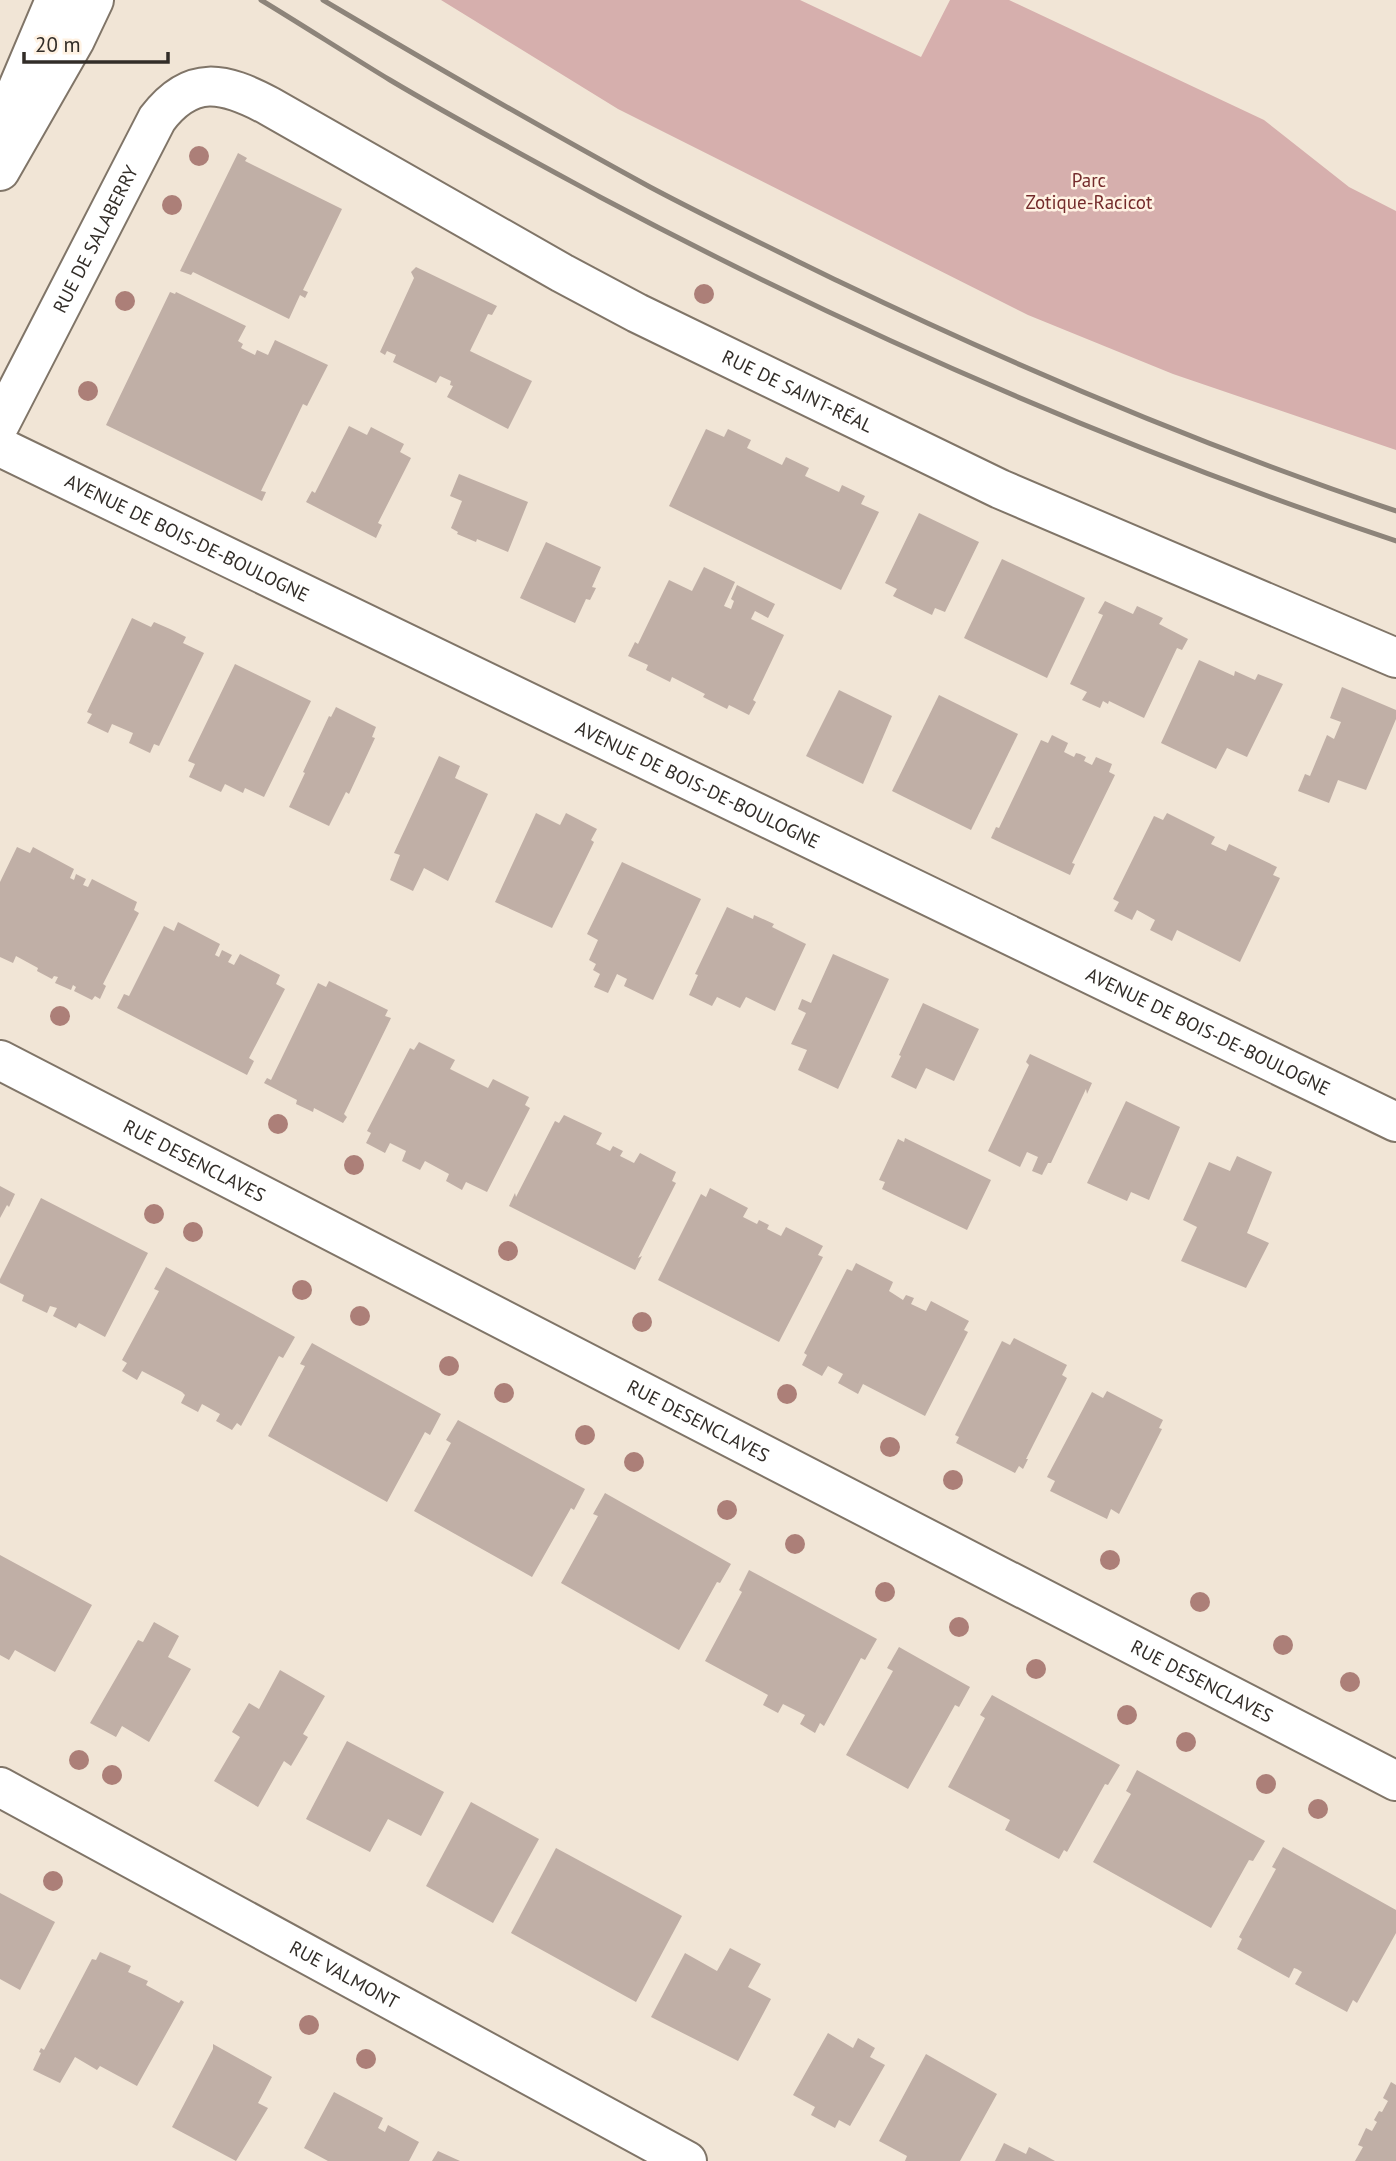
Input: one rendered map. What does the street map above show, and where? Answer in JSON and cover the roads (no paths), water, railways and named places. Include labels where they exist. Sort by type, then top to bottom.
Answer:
[{"type":"street","points":[[0,130],[55,0]]},
{"type":"street","points":[[0,171],[75,40],[94,0]]},
{"type":"street","name":"RUE DE SALABERRY","points":[[0,424],[157,119],[167,106],[188,91],[217,86]]},
{"type":"street","name":"RUE DE SAINT-RÉAL","points":[[217,86],[253,97],[637,313],[1000,489],[1396,658]]},
{"type":"street","name":"AVENUE DE BOIS-DE-BOULOGNE","points":[[0,447],[1396,1122]]},
{"type":"street","name":"RUE DESENCLAVES","points":[[0,1060],[1396,1781]]},
{"type":"street","name":"RUE VALMONT","points":[[0,1787],[687,2161]]},
{"type":"railway","points":[[261,0],[390,80],[495,140],[696,247],[794,295],[991,386],[1091,428],[1192,468],[1396,541]]},
{"type":"railway","points":[[323,0],[650,187],[838,281],[1113,405],[1396,511]]},
{"type":"park label","name":"Parc Zotique-Racicot","points":[[1089,191]]}]
